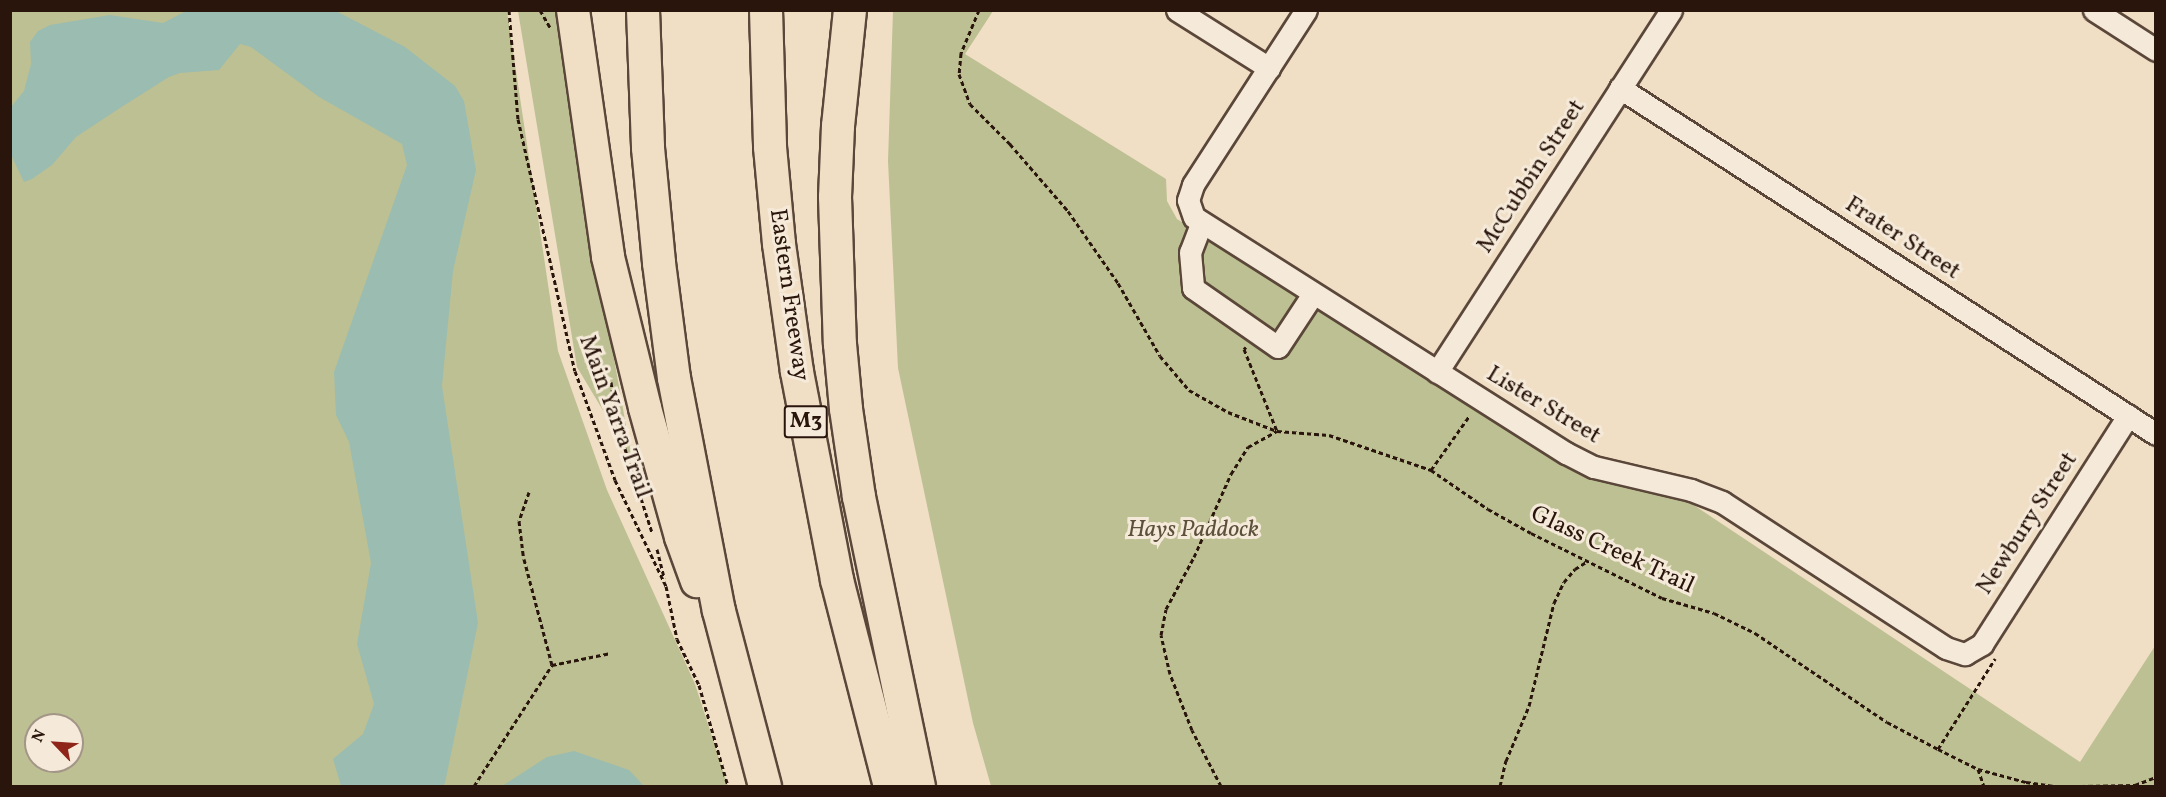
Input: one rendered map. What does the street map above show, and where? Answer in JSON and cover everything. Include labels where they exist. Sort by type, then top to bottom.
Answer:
[{"type":"highway","points":[[643,10],[648,148],[659,263],[674,378],[719,611],[765,786]]},
{"type":"highway","name":"Eastern Freeway","points":[[766,10],[771,158],[779,244],[797,372],[837,580],[890,786]]},
{"type":"highway","points":[[849,10],[838,126],[835,197],[840,344],[846,409],[859,497],[919,786]]},
{"type":"highway","points":[[562,21],[608,257],[645,408],[681,537],[749,729]]},
{"type":"street","points":[[1177,10],[1269,68]]},
{"type":"street","points":[[1306,10],[1193,185],[1188,200],[1190,210],[1201,224],[1190,252],[1193,288],[1278,347],[1313,294]]},
{"type":"street","name":"McCubbin Street","points":[[1437,372],[1671,10]]},
{"type":"street","points":[[2094,10],[2156,50]]},
{"type":"street","name":"Frater Street","points":[[1620,88],[2156,434]]},
{"type":"street","name":"Lister Street","points":[[1201,224],[1566,453],[1594,467],[1691,490],[1722,502],[1946,648],[1965,654]]},
{"type":"street","name":"Newbury Street","points":[[1965,654],[1982,644],[2128,416]]},
{"type":"path","name":"Main Yarra Trail","points":[[509,10],[518,119],[575,371],[615,480],[666,586],[677,639],[699,685],[728,786]]},
{"type":"path","points":[[540,10],[562,21]]},
{"type":"path","name":"Glass Creek Trail","points":[[979,10],[961,53],[959,74],[970,104],[1010,144],[1068,211],[1118,283],[1160,356],[1189,390],[1228,412],[1277,431],[1329,435],[1431,470],[1488,509],[1587,561],[1662,598],[1714,613],[1755,633],[1887,722],[1978,769],[2026,782],[2054,786]]},
{"type":"path","points":[[1221,786],[1192,730],[1170,674],[1161,635],[1166,609],[1194,557],[1231,474],[1248,447],[1277,431],[1244,349],[1256,332]]},
{"type":"path","points":[[1431,470],[1481,400]]},
{"type":"path","points":[[529,492],[519,521],[524,559],[552,665]]},
{"type":"path","points":[[1500,786],[1506,761],[1529,706],[1554,603],[1569,575],[1587,561]]},
{"type":"path","points":[[474,786],[552,665],[611,653]]},
{"type":"path","points":[[1978,769],[1984,786]]},
{"type":"path","points":[[2081,786],[2134,786],[2156,777]]},
{"type":"green space","points":[[10,11],[507,11],[558,351],[607,490],[695,684],[728,786],[11,786]]},
{"type":"green space","points":[[518,11],[559,11],[566,91],[632,459],[577,367]]},
{"type":"green space","name":"Hays Paddock","points":[[893,11],[993,11],[965,54],[1166,179],[1167,201],[1177,219],[1579,472],[1677,494],[2080,762],[2155,646],[2155,786],[991,786],[973,723],[898,368],[888,161]]},
{"type":"water","points":[[186,11],[336,11],[405,47],[455,86],[464,101],[476,170],[453,271],[442,386],[478,623],[445,783],[442,786],[341,786],[333,759],[363,734],[374,704],[357,644],[371,563],[349,442],[336,415],[334,372],[407,165],[402,144],[319,97],[251,47],[240,44],[219,70],[180,73],[169,77],[120,108],[76,137],[52,165],[32,179],[24,182],[11,155],[11,107],[24,91],[31,64],[30,42],[38,31],[50,25],[110,15],[163,23]]},
{"type":"water","points":[[574,751],[629,770],[644,786],[502,786],[547,757]]}]
